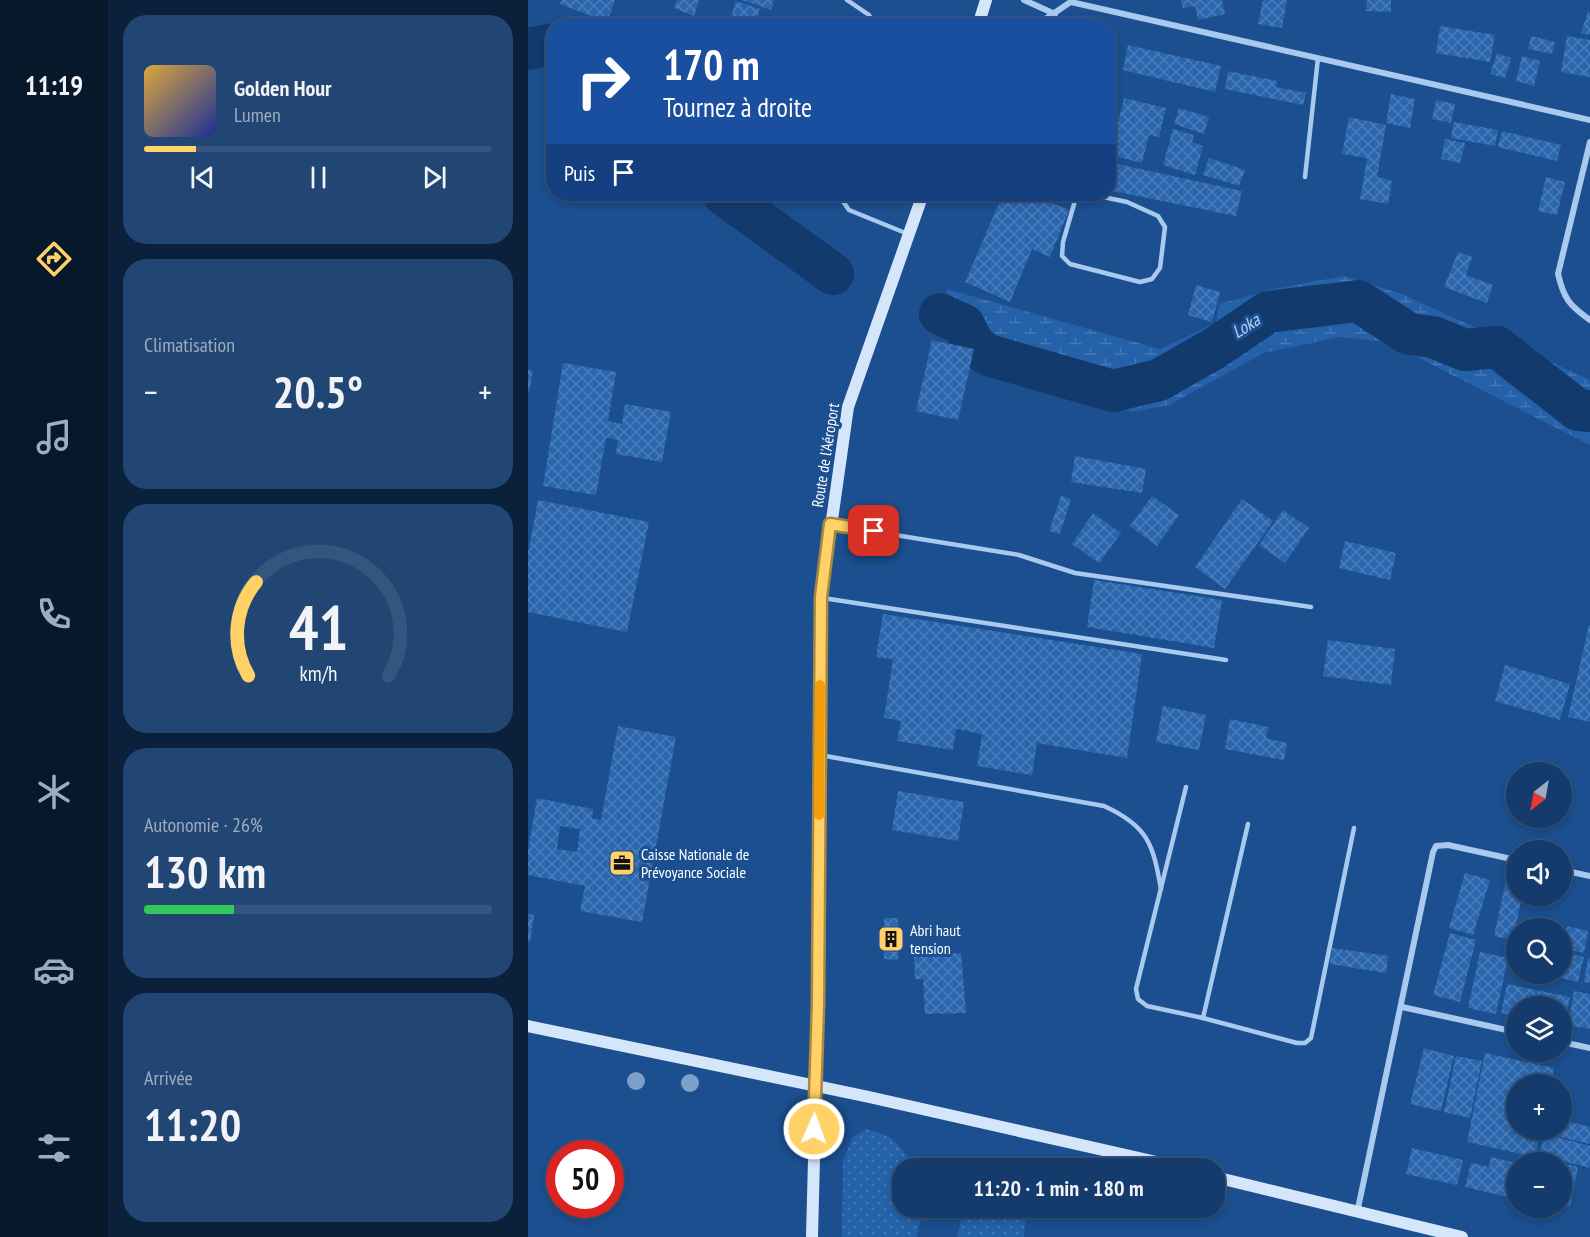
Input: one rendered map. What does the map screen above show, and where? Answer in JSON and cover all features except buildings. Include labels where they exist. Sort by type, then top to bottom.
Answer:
[{"type":"main road","points":[[980,18],[986,0]]},
{"type":"main road","name":"Route de l'Aéroport","points":[[812,1237],[821,597],[848,407],[920,201]]},
{"type":"main road","points":[[528,1026],[815,1086],[1138,1158]]},
{"type":"main road","points":[[1225,1180],[1462,1237]]},
{"type":"street","points":[[1024,0],[1055,14]]},
{"type":"street","points":[[1048,18],[1072,1],[1590,120]]},
{"type":"street","points":[[1590,141],[1558,274],[1563,293],[1570,306],[1590,320]]},
{"type":"street","points":[[1357,1213],[1436,846],[1448,845],[1506,858]]},
{"type":"street","points":[[1572,872],[1590,876]]},
{"type":"street","points":[[1402,1007],[1506,1030]]},
{"type":"street","points":[[1572,1044],[1590,1048]]},
{"type":"lane","points":[[847,0],[871,18]]},
{"type":"lane","points":[[1305,177],[1318,58]]},
{"type":"lane","points":[[1075,201],[1063,242],[1062,256],[1070,264],[1140,282],[1152,279],[1160,268],[1165,227],[1158,216],[1127,202],[1116,200]]},
{"type":"lane","points":[[843,201],[849,210],[908,234]]},
{"type":"lane","points":[[830,524],[1018,555],[1075,573],[1311,607]]},
{"type":"lane","points":[[821,597],[1226,660]]},
{"type":"lane","points":[[820,755],[1104,806],[1125,816],[1144,831],[1155,854],[1162,891]]},
{"type":"lane","points":[[1186,787],[1162,891],[1136,988],[1138,999],[1147,1006],[1297,1043],[1305,1043],[1311,1038],[1354,828]]},
{"type":"lane","points":[[1203,1018],[1248,824]]},
{"type":"green space","points":[[1344,276],[1402,294],[1590,380],[1590,445],[1387,342],[1340,337],[1264,353],[1169,405],[1132,412],[933,332],[947,289],[1160,349],[1216,323],[1219,304],[1273,289]]},
{"type":"green space","points":[[866,1129],[884,1135],[896,1142],[908,1158],[892,1158],[892,1218],[921,1218],[917,1237],[842,1237],[843,1160],[853,1137]]},
{"type":"green space","points":[[962,1218],[1025,1218],[1024,1237],[957,1237]]},
{"type":"waterway","name":"Loka","points":[[528,49],[546,46]]},
{"type":"waterway","name":"Loka","points":[[733,201],[833,274]]},
{"type":"waterway","name":"Loka","points":[[940,314],[964,325],[974,345],[988,355],[1113,391],[1159,380],[1215,348],[1268,312],[1358,301],[1409,334],[1433,337],[1465,350],[1497,347],[1578,410],[1590,411]]},
{"type":"slow traffic","points":[[819,815],[820,685]]},
{"type":"place","name":"Caisse Nationale de Prévoyance Sociale","points":[[622,863]]},
{"type":"place","name":"Abri haut tension","points":[[891,939]]},
{"type":"route","points":[[814,1129],[818,1004],[821,597],[830,524],[874,531]]}]
